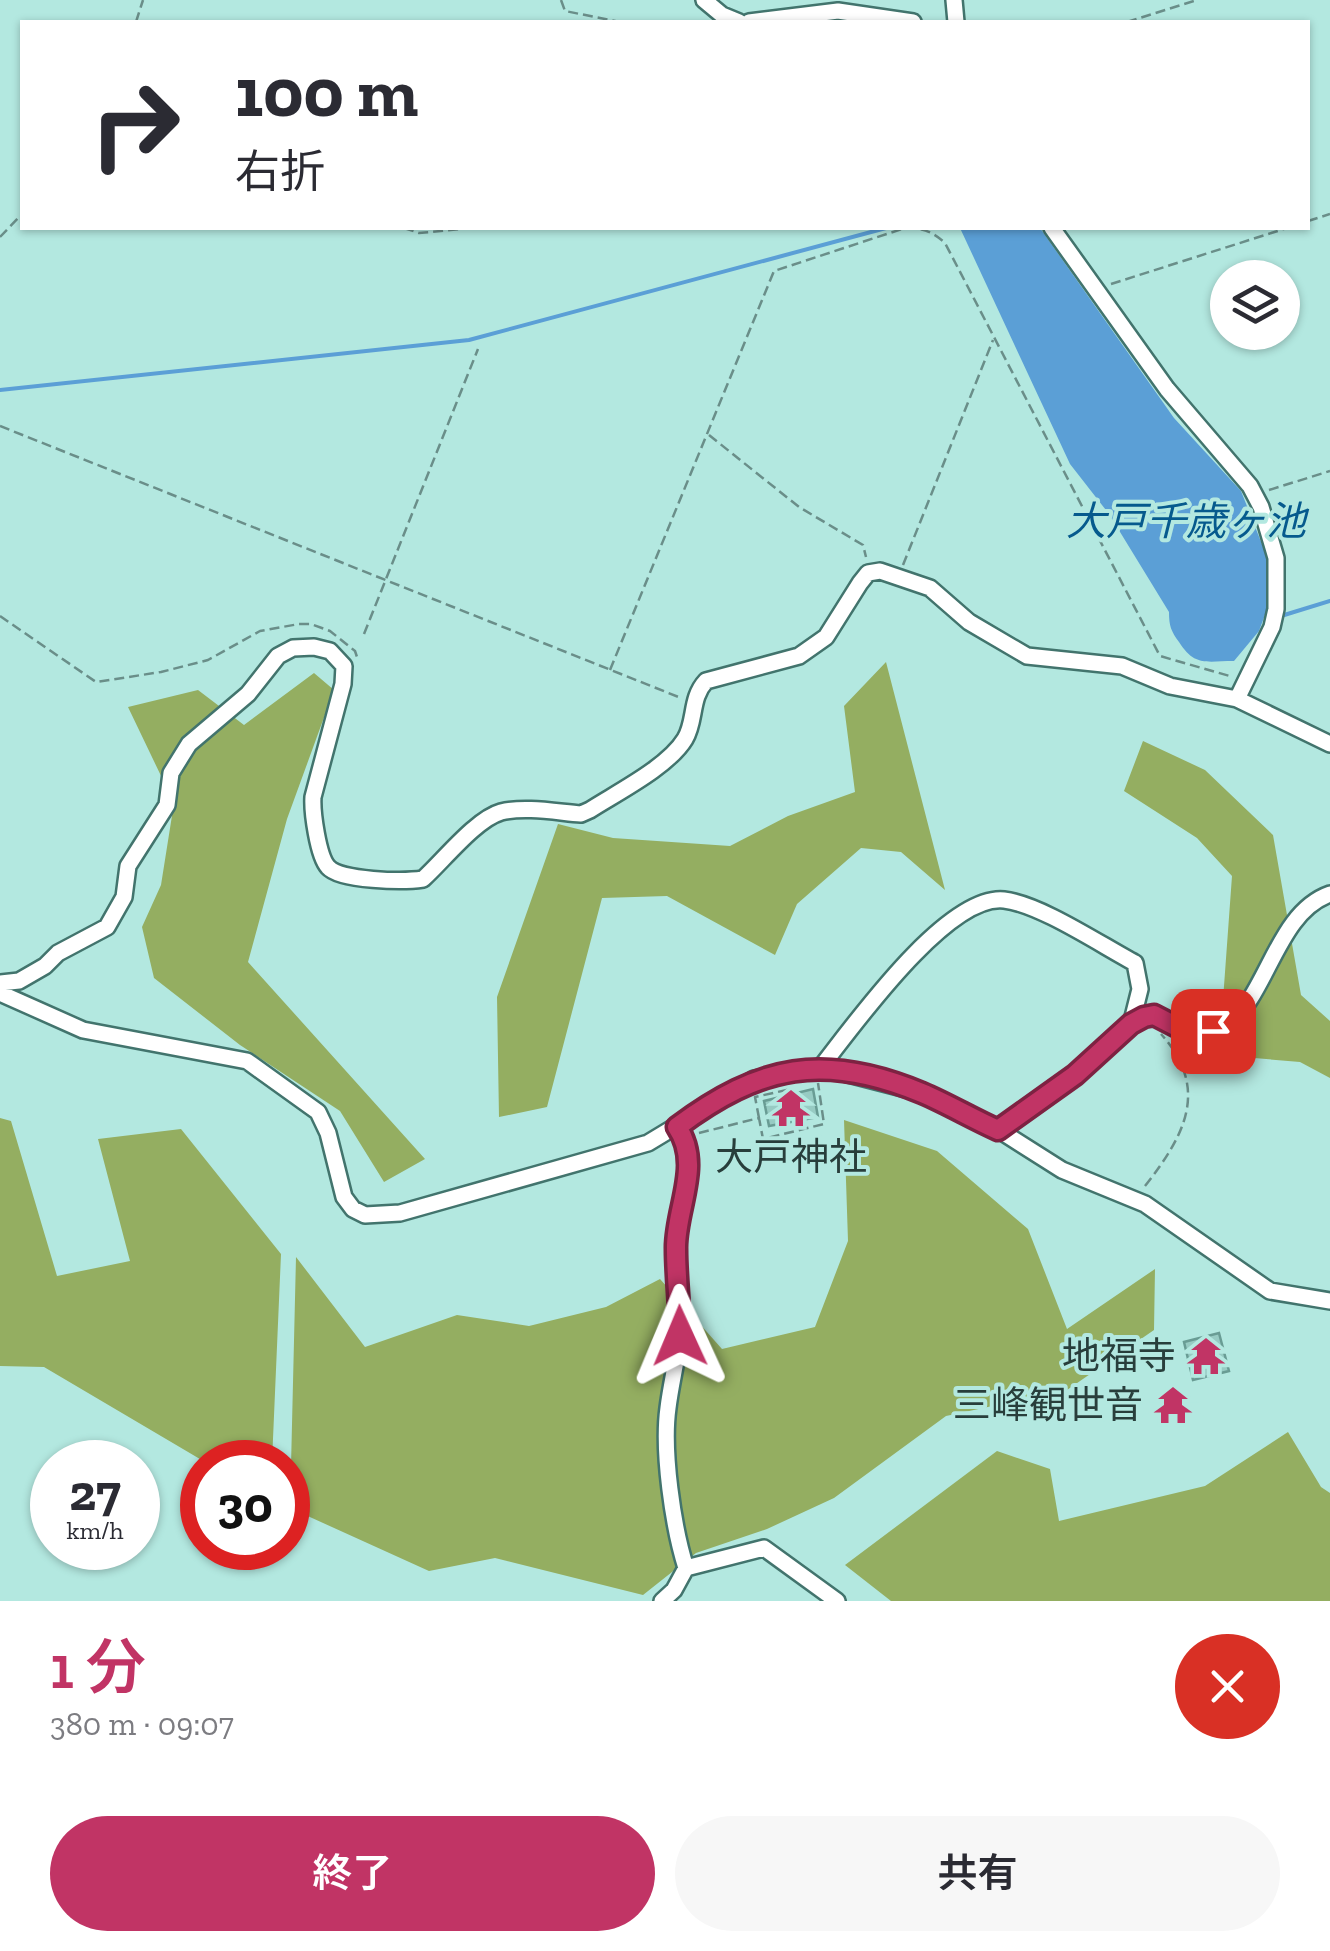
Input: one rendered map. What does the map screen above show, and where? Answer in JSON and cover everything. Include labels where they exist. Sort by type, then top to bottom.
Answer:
[{"type":"street","points":[[704,0],[734,20]]},
{"type":"street","points":[[765,20],[838,11],[899,20]]},
{"type":"street","points":[[1053,230],[1168,390],[1256,494],[1276,558],[1276,609],[1272,627],[1237,699]]},
{"type":"street","points":[[0,983],[19,981],[58,954],[107,928],[124,897],[128,866],[167,805],[172,773],[188,744],[248,694],[278,656],[293,648],[330,651],[344,666],[343,684],[313,797],[312,810],[326,865],[333,872],[387,881],[422,879],[482,822],[498,813],[512,810],[581,814],[590,810],[672,754],[686,737],[694,701],[706,681],[799,656],[826,637],[868,573],[880,571],[930,588],[968,622],[1027,656],[1122,666],[1170,686],[1237,699],[1328,741],[1330,759]]},
{"type":"street","points":[[998,1130],[1075,1075],[1138,1021],[1154,1015],[1183,1030],[1213,1031],[1224,1027],[1240,1012],[1300,916],[1314,902],[1330,894]]},
{"type":"street","points":[[819,1075],[867,1007],[924,946],[959,914],[981,903],[1001,900],[1026,906],[1135,963],[1140,990],[1138,1021]]},
{"type":"street","points":[[0,993],[83,1030],[247,1061],[318,1112],[328,1132],[344,1197],[353,1209],[365,1215],[400,1213],[680,1132],[754,1079],[819,1075],[922,1093],[998,1130],[1062,1170],[1134,1198],[1270,1290],[1330,1301]]},
{"type":"street","points":[[662,1601],[674,1590],[686,1568],[674,1523],[667,1412],[680,1336],[675,1246],[689,1164],[680,1132]]},
{"type":"street","points":[[686,1568],[764,1548],[837,1601]]},
{"type":"path","points":[[560,0],[566,11],[610,20]]},
{"type":"path","points":[[1133,20],[1196,0]]},
{"type":"path","points":[[0,237],[20,216]]},
{"type":"path","points":[[410,230],[450,230]]},
{"type":"path","points":[[610,670],[774,271],[899,230]]},
{"type":"path","points":[[922,230],[930,231],[944,243],[1160,656],[1244,680]]},
{"type":"path","points":[[1095,289],[1281,230]]},
{"type":"path","points":[[899,576],[994,340]]},
{"type":"path","points":[[364,634],[478,349]]},
{"type":"path","points":[[0,426],[673,696],[694,701]]},
{"type":"path","points":[[707,433],[799,507],[863,545],[868,573]]},
{"type":"path","points":[[1256,494],[1330,471]]},
{"type":"path","points":[[0,616],[96,682],[208,660],[260,631],[298,624],[330,631],[355,651],[359,660]]},
{"type":"path","points":[[1134,1198],[1180,1134],[1188,1109],[1186,1072],[1165,1038],[1138,1021]]},
{"type":"path","points":[[800,1086],[755,1097],[764,1139],[824,1124],[819,1075]]},
{"type":"path","points":[[680,1132],[759,1118]]},
{"type":"green space","points":[[886,662],[945,890],[901,852],[861,848],[797,904],[775,955],[667,896],[602,898],[547,1107],[499,1117],[497,997],[558,824],[613,838],[730,846],[788,816],[855,792],[844,706]]},
{"type":"green space","points":[[314,673],[334,690],[287,819],[248,962],[425,1159],[384,1182],[340,1111],[240,1045],[154,978],[142,927],[161,885],[174,803],[128,707],[198,690],[244,725]]},
{"type":"green space","points":[[1143,741],[1205,770],[1273,835],[1301,995],[1330,1021],[1330,1078],[1300,1062],[1219,1055],[1232,876],[1197,838],[1124,791]]},
{"type":"green space","points":[[0,1118],[11,1121],[57,1276],[130,1261],[98,1139],[181,1129],[281,1254],[273,1440],[180,1440],[180,1447],[44,1367],[0,1366]]},
{"type":"green space","points":[[844,1120],[937,1151],[1028,1229],[1067,1329],[1155,1269],[1154,1330],[1067,1390],[946,1416],[834,1498],[767,1529],[696,1553],[643,1595],[495,1558],[429,1571],[310,1517],[310,1440],[292,1440],[296,1257],[365,1347],[457,1315],[529,1326],[606,1307],[660,1279],[722,1349],[815,1327],[848,1241]]},
{"type":"green space","points":[[1288,1432],[1321,1487],[1330,1493],[1330,1601],[891,1601],[845,1565],[997,1451],[1050,1469],[1059,1521],[1205,1486]]},
{"type":"water","name":"大戸千歳ヶ池","points":[[961,230],[1041,230],[1174,418],[1241,491],[1267,557],[1269,604],[1259,631],[1234,661],[1209,662],[1190,656],[1185,650],[1174,635],[1169,612],[1109,514],[1070,464]]},
{"type":"building","name":"大戸神社","points":[[813,1089],[818,1117],[769,1126],[764,1101]]},
{"type":"building","name":"地福寺","points":[[1219,1333],[1229,1371],[1193,1380],[1184,1342]]},
{"type":"waterway","points":[[0,390],[469,340],[879,230]]},
{"type":"waterway","points":[[1281,616],[1330,601]]},
{"type":"place","name":"大戸神社","points":[[791,1108]]},
{"type":"place","name":"地福寺","points":[[1206,1356]]},
{"type":"place","name":"三峰観世音","points":[[1173,1405]]},
{"type":"route","points":[[680,1336],[675,1246],[689,1164],[684,1137],[677,1127],[754,1079],[821,1067],[865,1076],[922,1093],[998,1130],[1075,1075],[1131,1024],[1144,1017],[1154,1015],[1183,1030],[1213,1031]]}]
